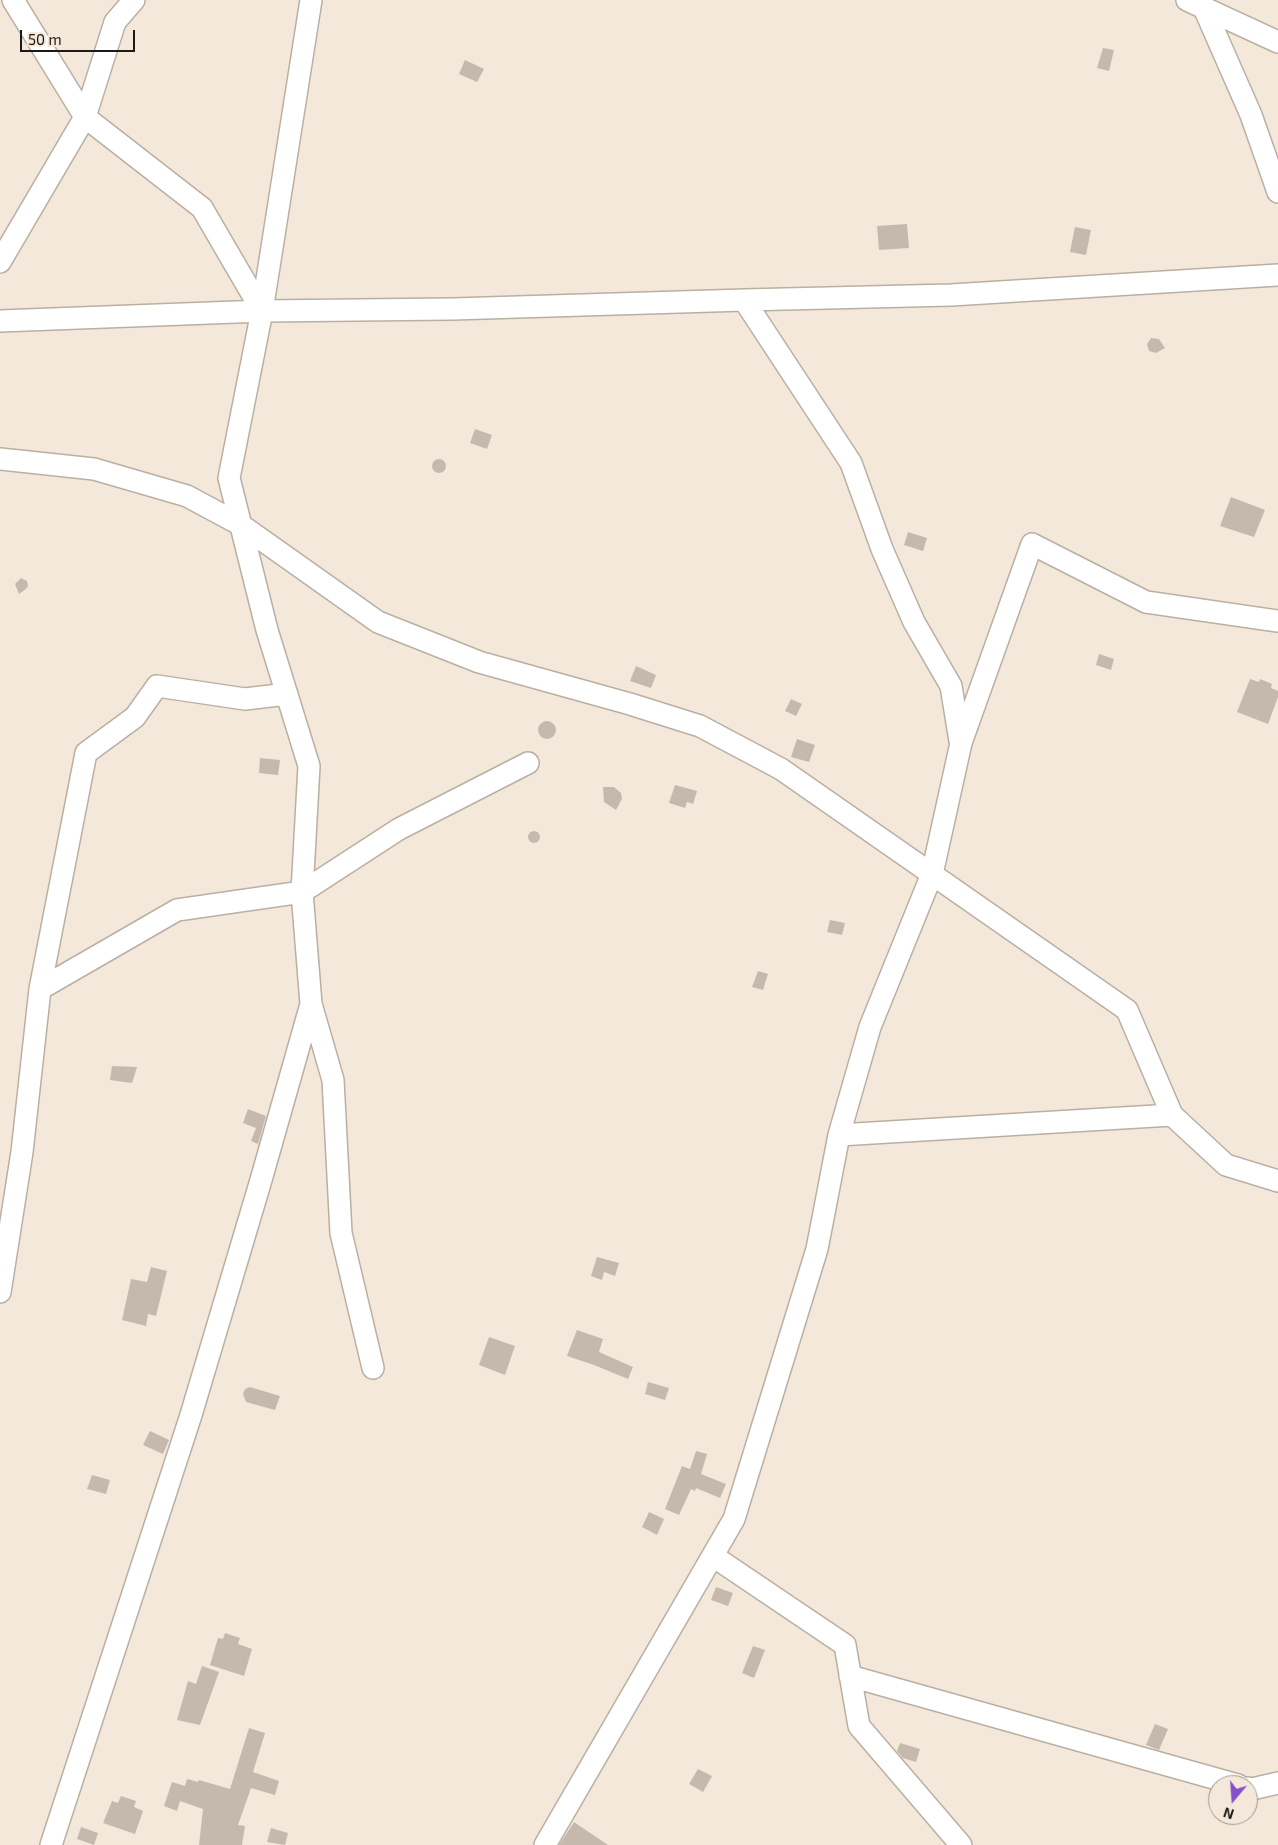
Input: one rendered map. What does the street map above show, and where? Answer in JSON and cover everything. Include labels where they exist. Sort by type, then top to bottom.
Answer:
[{"type":"street","points":[[13,0],[85,117],[202,208],[262,310]]},
{"type":"street","points":[[0,262],[85,117],[115,22],[134,0]]},
{"type":"street","points":[[311,0],[262,310],[229,478],[267,630],[309,766],[302,892],[311,1004],[333,1080],[341,1233],[373,1368]]},
{"type":"street","points":[[1196,4],[1278,42]]},
{"type":"street","points":[[1196,4],[1251,115],[1278,192]]},
{"type":"street","points":[[0,321],[262,310],[453,309],[951,295],[1278,275]]},
{"type":"street","points":[[744,300],[851,463],[882,549],[914,622],[951,686],[961,744]]},
{"type":"street","points":[[0,459],[94,468],[187,496],[241,525],[378,622],[479,662],[630,704],[700,726],[780,769],[1127,1010],[1172,1115],[1226,1165],[1278,1181]]},
{"type":"street","points":[[545,1845],[734,1520],[817,1249],[839,1135],[870,1027],[932,874],[961,744],[1032,544],[1146,602],[1278,622]]},
{"type":"street","points":[[0,1292],[22,1152],[40,989],[86,753],[135,717],[157,686],[245,698],[287,694]]},
{"type":"street","points":[[40,989],[178,910],[302,892],[399,829],[528,764]]},
{"type":"street","points":[[51,1845],[190,1415],[258,1190],[311,1004]]},
{"type":"street","points":[[839,1135],[1172,1115]]},
{"type":"street","points":[[713,1556],[845,1645],[859,1726],[960,1845]]},
{"type":"street","points":[[850,1676],[1208,1777]]},
{"type":"street","points":[[1258,1788],[1278,1783]]},
{"type":"building","points":[[1103,48],[1114,50],[1109,71],[1097,68]]},
{"type":"building","points":[[465,60],[484,69],[477,82],[459,74]]},
{"type":"building","points":[[907,224],[909,248],[879,250],[877,226]]},
{"type":"building","points":[[1075,227],[1091,230],[1086,255],[1070,252]]},
{"type":"building","points":[[1151,338],[1159,339],[1165,348],[1156,353],[1149,351],[1147,344]]},
{"type":"building","points":[[475,429],[492,435],[487,449],[470,443]]},
{"type":"building","points":[[436,459],[442,459],[446,466],[442,473],[436,473],[432,469],[432,463]]},
{"type":"building","points":[[1231,497],[1265,510],[1254,537],[1220,526]]},
{"type":"building","points":[[908,532],[927,538],[923,551],[904,545]]},
{"type":"building","points":[[21,578],[27,581],[28,585],[19,594],[15,584]]},
{"type":"building","points":[[1099,654],[1114,659],[1111,670],[1096,665]]},
{"type":"building","points":[[636,666],[656,675],[651,688],[630,681]]},
{"type":"building","points":[[1250,679],[1259,682],[1260,679],[1272,684],[1271,688],[1278,691],[1278,697],[1268,724],[1237,712]]},
{"type":"building","points":[[791,699],[802,704],[796,716],[785,711]]},
{"type":"building","points":[[543,721],[551,721],[556,726],[554,737],[543,739],[538,734],[538,726]]},
{"type":"building","points":[[797,739],[815,745],[809,762],[791,757]]},
{"type":"building","points":[[260,758],[280,760],[278,775],[259,773]]},
{"type":"building","points":[[675,785],[697,791],[693,804],[687,802],[685,808],[669,803]]},
{"type":"building","points":[[603,787],[614,787],[621,793],[622,799],[616,810],[604,802]]},
{"type":"building","points":[[532,831],[536,831],[540,837],[536,843],[532,843],[528,839],[528,835]]},
{"type":"building","points":[[830,920],[845,923],[842,935],[827,932]]},
{"type":"building","points":[[758,971],[768,974],[763,990],[752,987]]},
{"type":"building","points":[[112,1066],[137,1067],[132,1083],[110,1080]]},
{"type":"building","points":[[248,1109],[266,1116],[258,1144],[251,1141],[256,1128],[243,1123]]},
{"type":"building","points":[[597,1257],[619,1263],[615,1276],[604,1272],[602,1280],[591,1276]]},
{"type":"building","points":[[151,1267],[167,1271],[156,1316],[148,1314],[146,1326],[122,1320],[131,1279],[147,1282]]},
{"type":"building","points":[[577,1330],[603,1339],[599,1352],[633,1367],[628,1379],[567,1356]]},
{"type":"building","points":[[489,1337],[515,1346],[505,1375],[479,1365]]},
{"type":"building","points":[[648,1382],[669,1388],[665,1400],[645,1394]]},
{"type":"building","points":[[250,1387],[280,1396],[275,1410],[246,1402],[243,1394],[245,1389]]},
{"type":"building","points":[[150,1431],[169,1440],[163,1454],[143,1445]]},
{"type":"building","points":[[696,1451],[707,1454],[701,1474],[726,1484],[720,1498],[696,1488],[695,1491],[691,1489],[679,1515],[665,1509],[682,1466],[690,1469]]},
{"type":"building","points":[[92,1475],[110,1480],[106,1494],[87,1489]]},
{"type":"building","points":[[649,1512],[664,1519],[657,1535],[642,1527]]},
{"type":"building","points":[[716,1587],[733,1593],[728,1606],[711,1600]]},
{"type":"building","points":[[225,1633],[240,1638],[238,1644],[252,1649],[244,1676],[210,1665],[218,1638],[223,1639]]},
{"type":"building","points":[[753,1646],[765,1650],[754,1678],[742,1673]]},
{"type":"building","points":[[202,1666],[219,1672],[200,1725],[177,1720],[188,1681],[196,1684]]},
{"type":"building","points":[[1155,1724],[1168,1729],[1159,1750],[1146,1745]]},
{"type":"building","points":[[249,1728],[265,1733],[253,1772],[279,1781],[275,1795],[251,1788],[238,1825],[245,1826],[242,1845],[199,1845],[203,1809],[180,1801],[177,1811],[164,1806],[172,1782],[185,1786],[187,1779],[198,1782],[199,1780],[230,1789]]},
{"type":"building","points":[[900,1743],[920,1749],[916,1762],[903,1758],[897,1751]]},
{"type":"building","points":[[698,1769],[712,1776],[703,1792],[689,1784]]},
{"type":"building","points":[[121,1796],[136,1801],[134,1807],[143,1811],[135,1834],[103,1823],[112,1801],[118,1803]]},
{"type":"building","points":[[574,1822],[608,1845],[559,1845]]},
{"type":"building","points":[[81,1827],[98,1833],[94,1845],[77,1839]]},
{"type":"building","points":[[271,1828],[288,1833],[285,1845],[267,1842]]}]
